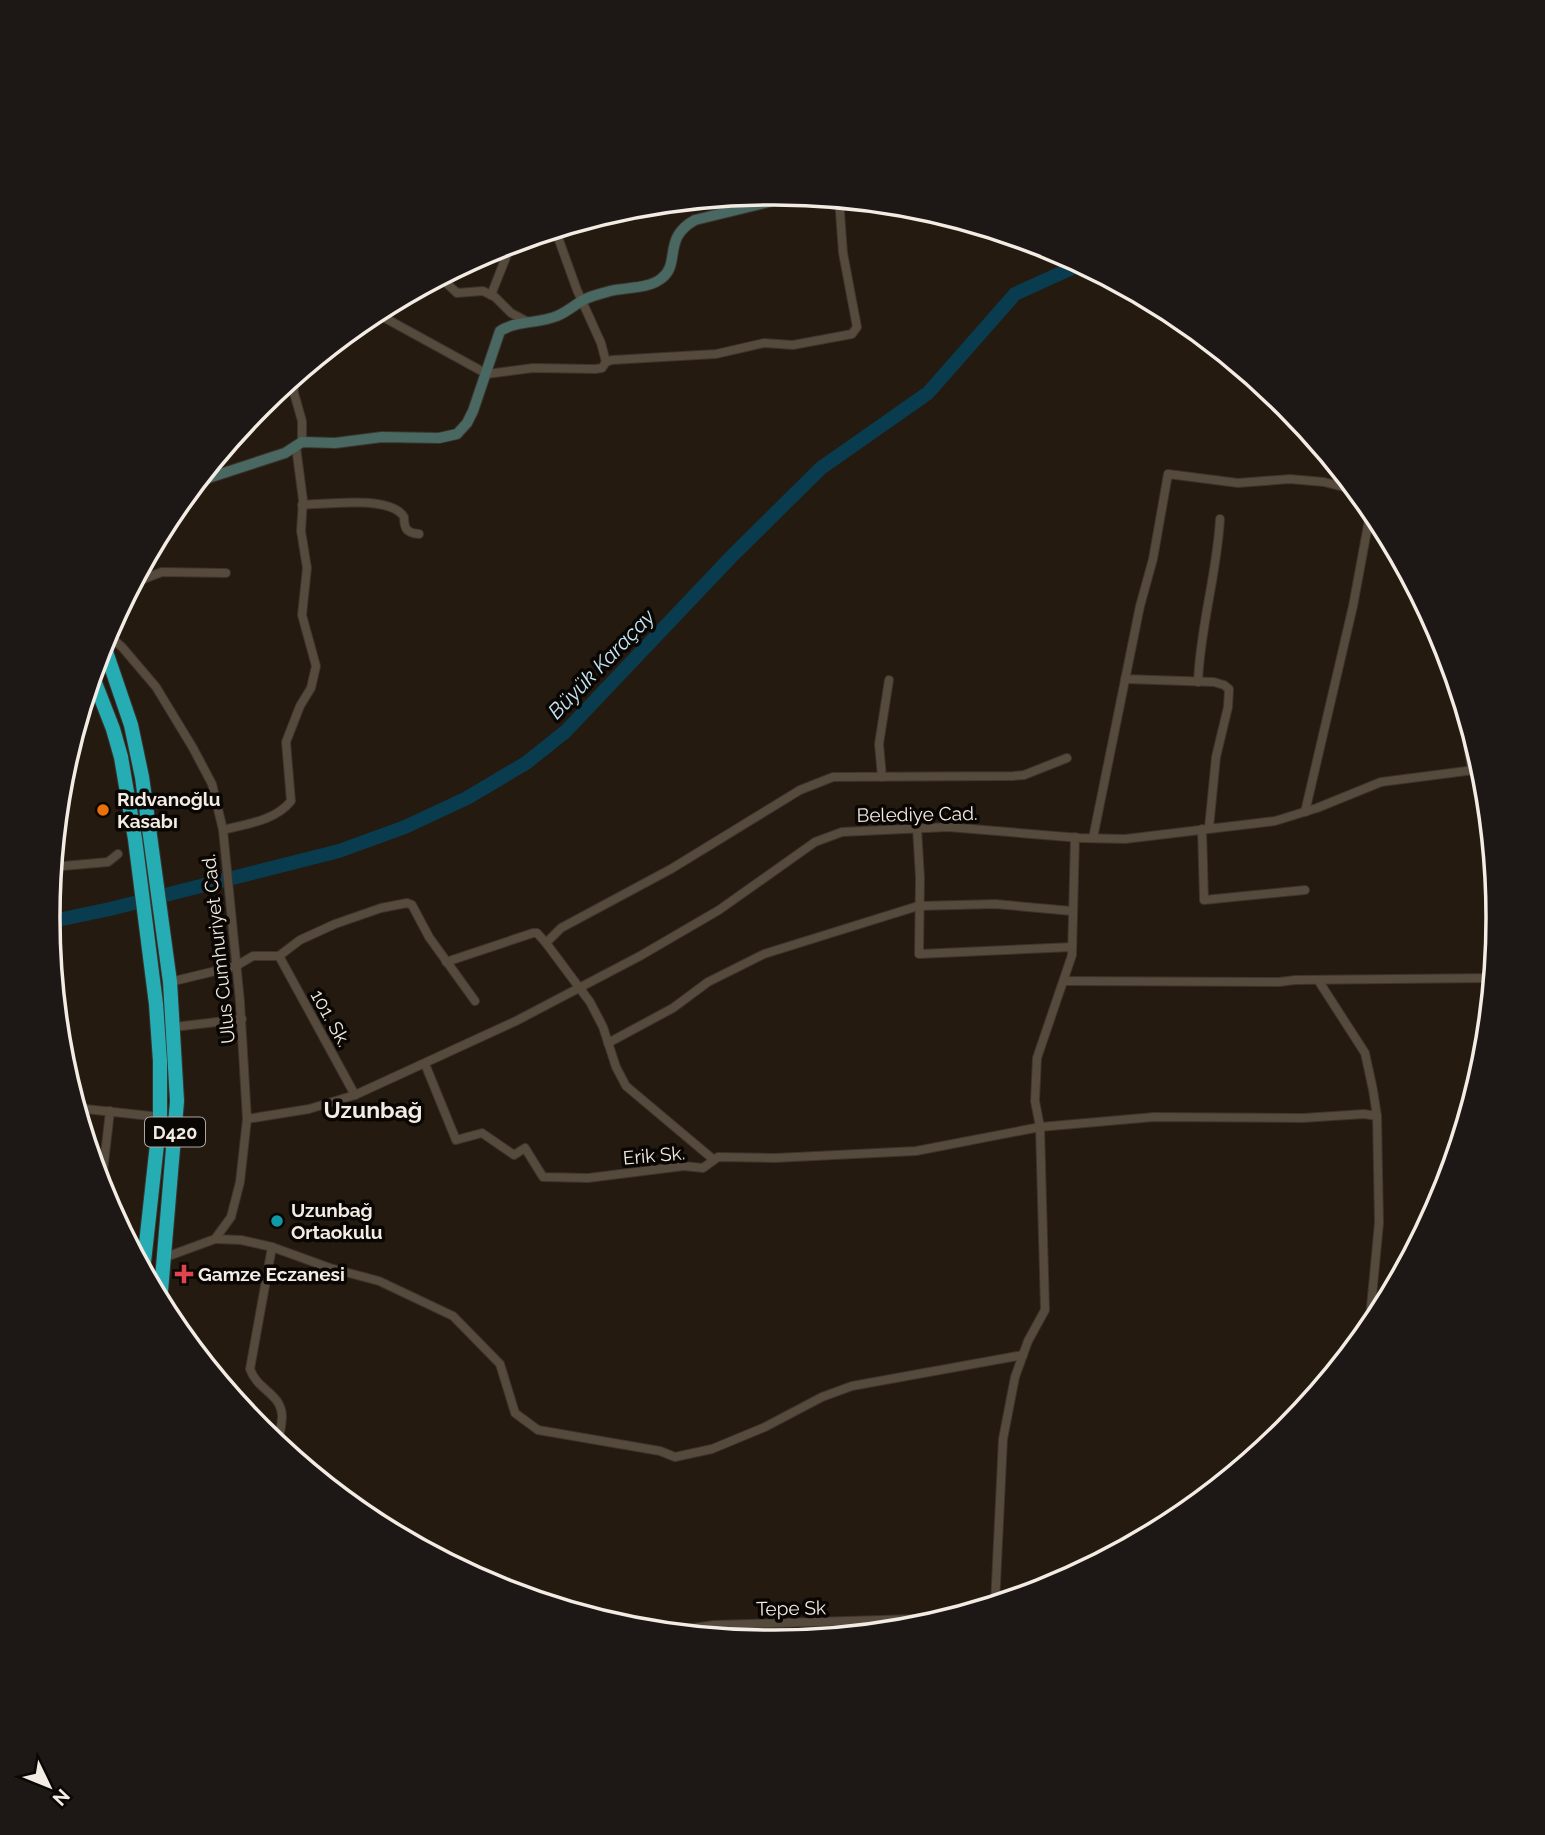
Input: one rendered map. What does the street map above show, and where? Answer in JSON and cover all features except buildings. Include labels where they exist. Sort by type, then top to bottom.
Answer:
[{"type":"highway","name":"D420","points":[[108,659],[131,725],[151,834],[174,1027],[177,1101],[162,1286]]},
{"type":"highway","points":[[97,688],[121,757],[135,839],[152,970],[160,1061],[160,1117],[145,1255]]},
{"type":"street","points":[[213,476],[299,445],[382,438],[439,438],[457,434],[467,424],[487,374],[500,331],[515,324],[558,316],[582,300],[613,290],[651,284],[664,277],[670,267],[675,238],[684,226],[695,220],[755,205]]},
{"type":"street","points":[[606,362],[716,354],[764,343],[793,345],[852,334],[857,327],[843,253],[840,208]]},
{"type":"street","points":[[386,319],[487,374],[533,368],[604,367],[606,362],[558,238]]},
{"type":"street","points":[[491,295],[506,257]]},
{"type":"street","points":[[447,283],[457,293],[478,290],[491,295],[511,313],[530,323]]},
{"type":"street","points":[[223,830],[275,815],[291,801],[286,742],[300,706],[311,688],[316,666],[302,615],[307,568],[301,531],[299,445],[302,421],[295,387]]},
{"type":"street","points":[[1093,838],[1140,606],[1153,559],[1168,474],[1238,483],[1290,480],[1324,482],[1340,486]]},
{"type":"street","points":[[302,505],[366,503],[394,507],[404,517],[404,526],[408,532],[419,534]]},
{"type":"street","points":[[1198,682],[1199,657],[1220,519]]},
{"type":"street","points":[[1305,812],[1353,606],[1368,526]]},
{"type":"street","points":[[146,578],[162,572],[226,573]]},
{"type":"street","name":"Ulus Cumhuriyet Cad.","points":[[115,643],[150,679],[193,748],[212,784],[223,830],[242,1019],[247,1119],[240,1182],[231,1217],[215,1239]]},
{"type":"street","points":[[1125,679],[1163,678],[1214,682],[1228,689],[1230,696],[1216,757],[1205,829],[1204,900],[1305,891]]},
{"type":"street","points":[[882,777],[879,744],[889,680]]},
{"type":"street","points":[[546,943],[561,928],[671,869],[800,790],[833,777],[1013,776],[1024,775],[1067,758]]},
{"type":"street","name":"Belediye Cad.","points":[[247,1119],[309,1109],[355,1095],[425,1065],[640,956],[719,909],[815,842],[842,832],[948,827],[1125,839],[1275,821],[1381,782],[1470,771]]},
{"type":"street","points":[[917,828],[920,878],[919,954],[1072,947]]},
{"type":"street","points":[[995,1595],[1003,1439],[1015,1377],[1045,1310],[1040,1127],[1035,1101],[1037,1058],[1072,956],[1075,837]]},
{"type":"street","points":[[62,866],[107,862],[118,854]]},
{"type":"street","points":[[170,982],[236,967],[253,956],[279,956],[300,940],[335,924],[381,908],[407,903],[412,905],[446,962],[475,1002]]},
{"type":"street","points":[[608,1043],[673,1007],[708,982],[764,954],[918,906],[995,904],[1072,911]]},
{"type":"street","points":[[446,962],[537,933],[580,988],[603,1027],[616,1067],[626,1086],[714,1160]]},
{"type":"street","name":"101. Sk.","points":[[279,956],[355,1095]]},
{"type":"street","points":[[1065,981],[1279,982],[1482,978]]},
{"type":"street","points":[[1318,980],[1366,1053],[1377,1116],[1379,1223],[1371,1304]]},
{"type":"street","points":[[174,1027],[242,1019]]},
{"type":"street","name":"Erik Sk.","points":[[425,1065],[456,1140],[482,1133],[514,1155],[525,1148],[543,1177],[588,1178],[684,1166],[703,1168],[718,1157],[775,1158],[916,1151],[1040,1127],[1154,1117],[1377,1116]]},
{"type":"street","points":[[86,1109],[160,1117]]},
{"type":"street","points":[[104,1164],[110,1111]]},
{"type":"street","points":[[166,1257],[215,1239],[241,1240],[272,1247],[330,1268],[379,1281],[453,1316],[500,1364],[515,1413],[538,1430],[660,1451],[675,1457],[712,1449],[765,1427],[822,1397],[852,1386],[1023,1355]]},
{"type":"street","points":[[272,1247],[250,1369],[254,1380],[278,1400],[282,1415],[280,1433]]},
{"type":"street","name":"Tepe Sk","points":[[703,1627],[895,1620]]},
{"type":"waterway","name":"Büyük Karaçay","points":[[60,919],[339,851],[405,827],[467,798],[526,763],[565,732],[732,556],[821,468],[928,393],[1015,294],[1069,270]]},
{"type":"place","name":"Rıdvanoğlu Kasabı","points":[[103,810]]},
{"type":"place","name":"Uzunbağ Ortaokulu","points":[[277,1221]]},
{"type":"place","name":"Gamze Eczanesi","points":[[184,1274]]},
{"type":"district","name":"Uzunbağ","points":[[373,1109]]}]
